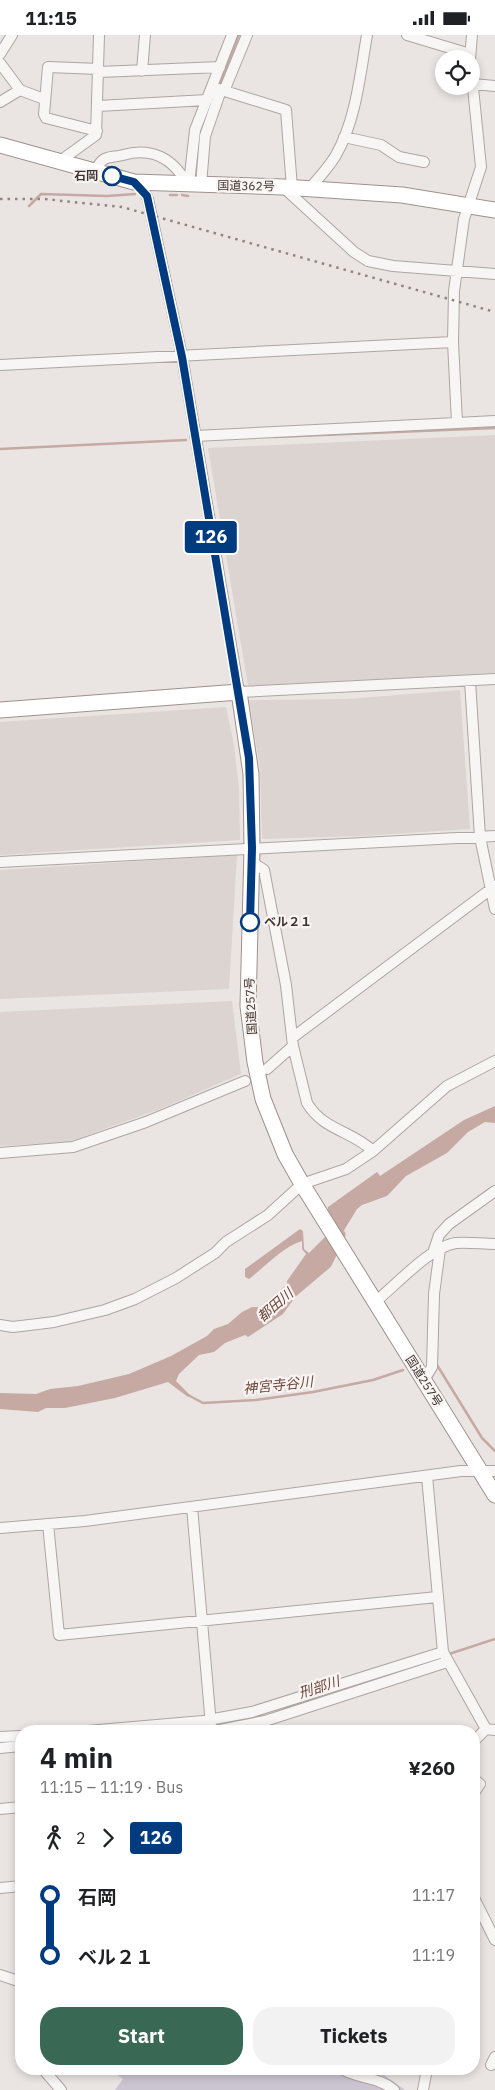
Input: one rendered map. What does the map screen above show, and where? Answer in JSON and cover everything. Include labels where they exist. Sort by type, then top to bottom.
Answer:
[{"type":"highway","name":"国道362号","points":[[0,145],[134,182],[287,187],[402,195],[495,210]]},
{"type":"highway","points":[[0,710],[239,692]]},
{"type":"highway","name":"国道257号","points":[[239,692],[251,774],[252,855],[248,1006],[255,1062],[264,1099],[285,1154],[303,1186],[495,1495]]},
{"type":"street","points":[[0,54],[12,35]]},
{"type":"street","points":[[60,161],[90,140],[97,131],[99,35]]},
{"type":"street","points":[[142,71],[145,35]]},
{"type":"street","points":[[192,184],[195,132],[207,100],[219,89],[220,67],[232,35]]},
{"type":"street","points":[[192,184],[219,89],[246,35]]},
{"type":"street","points":[[309,189],[330,164],[344,137],[350,120],[367,35]]},
{"type":"street","points":[[407,35],[450,50]]},
{"type":"street","points":[[471,50],[472,35]]},
{"type":"street","points":[[0,63],[20,90],[44,99]]},
{"type":"street","points":[[97,131],[46,118],[44,114],[44,99],[48,67],[99,71],[142,71],[220,67]]},
{"type":"street","points":[[480,85],[495,86]]},
{"type":"street","points":[[219,89],[286,111],[287,187],[354,252],[368,261],[393,266],[495,274]]},
{"type":"street","points":[[0,102],[20,90]]},
{"type":"street","points":[[457,423],[452,342],[456,270],[464,219],[481,167],[474,95]]},
{"type":"street","points":[[98,106],[207,100]]},
{"type":"street","points":[[344,137],[381,145],[400,157],[424,162]]},
{"type":"street","points":[[95,171],[102,160],[109,156],[147,152],[160,155],[169,161],[192,184]]},
{"type":"street","points":[[134,182],[143,189],[148,199],[182,357],[239,692],[495,679]]},
{"type":"street","points":[[0,365],[452,342]]},
{"type":"street","points":[[194,436],[495,421]]},
{"type":"street","points":[[470,681],[480,837],[495,909]]},
{"type":"street","points":[[0,863],[252,855],[320,847],[495,836]]},
{"type":"street","points":[[252,855],[264,869],[286,985],[293,1042],[307,1103],[311,1110],[331,1127],[363,1142],[373,1151]]},
{"type":"street","points":[[267,1069],[293,1042],[492,888]]},
{"type":"street","points":[[0,1325],[13,1327],[54,1322],[106,1310],[135,1299],[176,1278],[268,1215],[303,1186],[346,1169],[373,1151],[447,1086],[495,1061]]},
{"type":"street","points":[[0,1153],[73,1147],[146,1122],[245,1081]]},
{"type":"street","points":[[424,1381],[432,1367],[434,1293],[439,1235],[449,1224],[495,1191]]},
{"type":"street","points":[[375,1303],[437,1251],[456,1243],[495,1244]]},
{"type":"street","points":[[0,1528],[192,1507],[479,1470],[495,1471]]},
{"type":"street","points":[[427,1476],[437,1597],[445,1656],[491,1729],[480,1737]]},
{"type":"street","points":[[192,1507],[212,1725]]},
{"type":"street","points":[[48,1524],[59,1635],[437,1597]]},
{"type":"street","points":[[223,1725],[265,1721],[445,1656]]},
{"type":"street","points":[[0,1737],[15,1736]]},
{"type":"street","points":[[0,1748],[15,1747]]},
{"type":"street","points":[[0,1809],[15,1808]]},
{"type":"street","points":[[0,1887],[15,1886]]},
{"type":"street","points":[[480,1909],[494,1936]]},
{"type":"street","points":[[0,1975],[15,1980]]},
{"type":"street","points":[[49,2075],[60,2090]]},
{"type":"street","points":[[354,2075],[379,2081],[394,2090]]},
{"type":"street","points":[[423,2090],[426,2075]]},
{"type":"shaded area","points":[[495,435],[495,673],[248,686],[208,448]]},
{"type":"shaded area","points":[[460,690],[470,829],[363,836],[262,839],[260,769],[249,700],[347,699]]},
{"type":"shaded area","points":[[226,707],[234,745],[239,788],[240,840],[0,855],[0,722]]},
{"type":"shaded area","points":[[237,855],[229,989],[0,999],[0,870]]},
{"type":"shaded area","points":[[232,1001],[241,1074],[160,1109],[68,1142],[0,1146],[0,1012]]},
{"type":"shaded area","points":[[117,2075],[384,2075],[405,2090],[115,2090],[123,2079]]},
{"type":"water","points":[[495,1106],[495,1123],[485,1122],[468,1132],[447,1153],[406,1176],[387,1196],[362,1205],[357,1209],[332,1250],[322,1260],[283,1314],[248,1337],[245,1335],[225,1343],[214,1352],[199,1355],[179,1374],[176,1381],[190,1395],[188,1397],[168,1382],[115,1398],[65,1408],[46,1408],[38,1412],[0,1409],[0,1393],[36,1394],[50,1389],[78,1386],[129,1374],[171,1356],[207,1336],[214,1329],[228,1324],[242,1312],[252,1307],[273,1308],[287,1285],[287,1281],[306,1254],[302,1249],[302,1241],[281,1252],[249,1279],[245,1277],[245,1269],[300,1229],[303,1231],[304,1249],[309,1253],[328,1234],[328,1207],[377,1172],[380,1176],[464,1120]]},
{"type":"waterway","points":[[219,87],[239,35]]},
{"type":"waterway","points":[[29,206],[41,194],[107,196],[135,194]]},
{"type":"waterway","points":[[170,195],[177,195]]},
{"type":"waterway","points":[[182,195],[188,196]]},
{"type":"waterway","points":[[274,437],[495,428]]},
{"type":"waterway","points":[[0,449],[186,440]]},
{"type":"waterway","name":"都田川","points":[[255,1321],[325,1262],[338,1235]]},
{"type":"waterway","name":"神宮寺谷川","points":[[437,1365],[482,1438],[495,1451]]},
{"type":"waterway","name":"神宮寺谷川","points":[[188,1395],[203,1403],[256,1400],[313,1392],[373,1380],[403,1370]]},
{"type":"waterway","name":"刑部川","points":[[446,1655],[495,1639]]},
{"type":"waterway","name":"刑部川","points":[[285,1709],[387,1675]]},
{"type":"waterway","name":"刑部川","points":[[212,1725],[224,1724]]},
{"type":"waterway","name":"刑部川","points":[[0,1742],[15,1741]]},
{"type":"railway","points":[[0,199],[44,199],[122,207],[495,312]]},
{"type":"bus line","name":"126","points":[[112,176],[134,182],[143,189],[147,196],[182,357],[239,692],[251,774],[250,922]]},
{"type":"place","name":"石岡","points":[[112,176]]},
{"type":"place","name":"ベル２１","points":[[250,922]]}]
